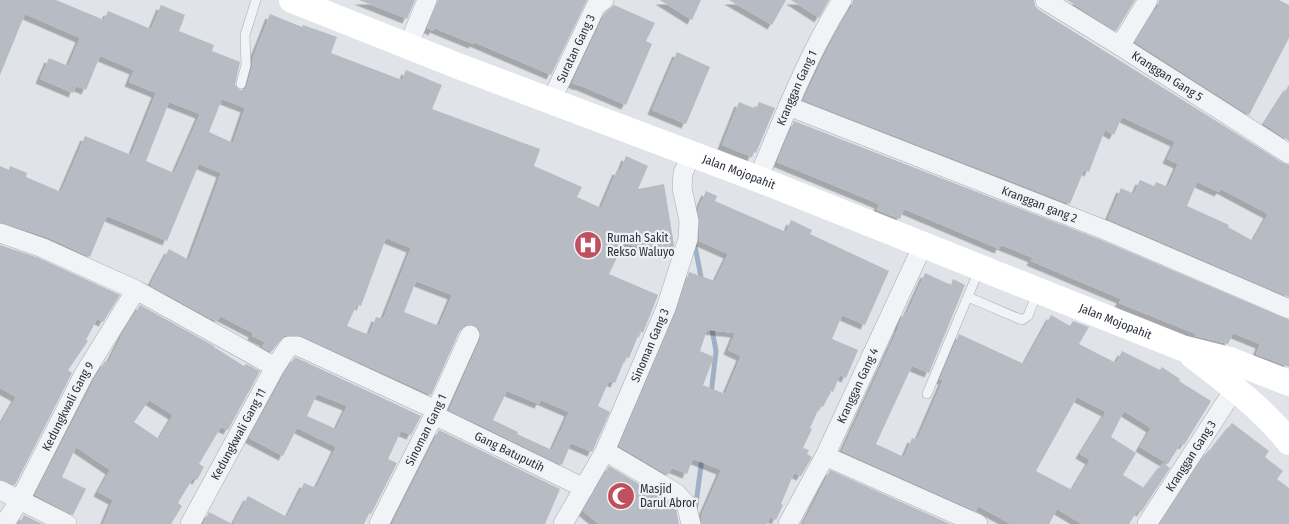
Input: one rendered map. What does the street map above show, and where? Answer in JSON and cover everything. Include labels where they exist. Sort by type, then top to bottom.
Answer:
[{"type":"main road","name":"Jalan Mojopahit","points":[[292,0],[550,101],[758,179],[1182,348],[1230,360],[1289,382]]},
{"type":"main road","name":"Jalan Mojopahit","points":[[1182,348],[1235,388],[1289,442]]},
{"type":"street","points":[[408,46],[427,0]]},
{"type":"street","name":"Kranggan Gang 1","points":[[758,179],[788,106],[822,35],[842,0]]},
{"type":"street","name":"Kranggan Gang 5","points":[[1045,0],[1289,154]]},
{"type":"street","points":[[1120,46],[1148,0]]},
{"type":"street","name":"Suratan Gang 3","points":[[550,101],[595,2]]},
{"type":"street","name":"Kranggan gang 2","points":[[788,106],[1105,230],[1289,309]]},
{"type":"street","name":"Sinoman Gang 3","points":[[563,524],[605,451],[666,308],[688,239],[689,221],[682,188],[683,174],[691,155]]},
{"type":"street","points":[[0,234],[43,248],[136,290],[275,367]]},
{"type":"street","name":"Kranggan Gang 4","points":[[788,524],[825,456],[923,245]]},
{"type":"street","name":"Kedungkwali Gang 9","points":[[4,524],[20,500],[84,374],[136,290]]},
{"type":"street","name":"Sinoman Gang 1","points":[[379,524],[435,413],[470,335]]},
{"type":"street","name":"Kedungkwali Gang 11","points":[[190,524],[275,367],[289,346]]},
{"type":"street","name":"Gang Batuputih","points":[[289,346],[298,346],[584,488]]},
{"type":"street","name":"Kranggan Gang 3","points":[[1147,524],[1235,388]]},
{"type":"street","points":[[605,451],[676,493],[686,504],[691,524]]},
{"type":"street","points":[[825,456],[978,524]]},
{"type":"street","points":[[0,490],[68,524]]},
{"type":"lane","points":[[241,84],[246,65],[245,35],[256,0]]},
{"type":"lane","points":[[927,394],[980,268]]},
{"type":"lane","points":[[968,297],[1022,320],[1028,316],[1038,291]]},
{"type":"building","points":[[0,0],[56,0],[104,20],[108,11],[151,29],[161,5],[185,15],[179,31],[214,45],[212,51],[240,62],[235,85],[240,90],[245,89],[247,86],[252,60],[270,14],[302,27],[303,25],[337,37],[331,53],[402,80],[406,70],[442,85],[432,109],[540,149],[534,166],[582,187],[577,197],[601,208],[617,170],[620,171],[626,156],[648,166],[638,189],[664,184],[674,245],[671,255],[624,243],[609,274],[658,295],[643,333],[640,331],[629,358],[626,357],[615,383],[609,381],[598,406],[610,412],[592,452],[571,443],[562,465],[449,410],[480,340],[481,334],[479,329],[474,325],[469,324],[460,330],[431,395],[302,336],[284,336],[271,352],[262,347],[265,342],[252,336],[253,333],[220,316],[217,322],[150,285],[169,249],[189,260],[221,173],[199,164],[167,241],[107,216],[90,257],[47,237],[0,222],[0,166],[9,170],[10,166],[27,173],[26,177],[61,192],[85,136],[131,155],[156,93],[129,82],[134,70],[100,56],[86,90],[76,86],[73,93],[40,79],[49,58],[68,66],[80,38],[25,14],[0,75]],"holes":[[[222,99],[245,108],[233,143],[209,132]],[[169,102],[200,114],[174,173],[146,161]],[[386,238],[411,248],[383,319],[376,317],[369,335],[347,326],[357,304],[361,306]],[[416,281],[452,295],[439,326],[404,312]],[[507,391],[539,404],[541,400],[569,412],[552,450],[517,434],[518,432],[493,420]]]},
{"type":"building","points":[[359,0],[415,0],[407,19]]},
{"type":"building","points":[[438,0],[587,0],[551,75],[474,42],[473,44],[434,28],[433,31],[427,28]]},
{"type":"building","points":[[660,0],[701,0],[692,20]]},
{"type":"building","points":[[729,0],[786,0],[772,25]]},
{"type":"building","points":[[791,0],[829,0],[819,18]]},
{"type":"building","points":[[853,0],[1034,0],[1035,6],[1039,10],[1289,165],[1289,297],[1108,219],[1121,188],[1134,194],[1140,180],[1154,186],[1156,182],[1168,187],[1178,164],[1167,159],[1175,142],[1122,117],[1114,135],[1105,130],[1089,172],[1084,170],[1070,204],[803,100],[828,48],[852,6]],"holes":[[[1197,182],[1219,192],[1221,189],[1268,214],[1253,241],[1228,227],[1229,225],[1187,206]]]},
{"type":"building","points":[[1067,0],[1135,0],[1116,31]]},
{"type":"building","points":[[1159,0],[1279,0],[1289,5],[1289,38],[1249,115],[1135,42],[1158,6]]},
{"type":"building","points":[[614,5],[655,23],[646,41],[652,44],[626,105],[572,83],[605,13]]},
{"type":"building","points":[[677,52],[710,67],[686,124],[652,110]]},
{"type":"building","points":[[1289,85],[1289,141],[1264,124]]},
{"type":"building","points":[[739,102],[756,109],[759,102],[775,108],[756,153],[754,152],[752,157],[722,145]]},
{"type":"building","points":[[794,121],[1101,240],[1289,320],[1289,367],[1256,354],[1260,344],[1233,333],[1228,344],[1195,336],[1196,334],[1119,303],[1121,299],[1031,261],[1033,258],[1001,245],[999,249],[904,209],[900,219],[877,210],[879,204],[777,162]]},
{"type":"building","points":[[706,191],[717,196],[715,201],[786,232],[791,220],[812,230],[810,234],[889,271],[865,325],[842,315],[832,339],[858,350],[846,378],[840,375],[833,392],[831,391],[823,407],[820,406],[810,428],[812,429],[803,448],[809,450],[807,454],[812,457],[801,476],[794,473],[776,520],[770,517],[767,524],[702,524],[701,516],[721,470],[693,459],[687,474],[672,468],[668,475],[619,446],[676,312],[689,272],[715,281],[728,254],[699,241],[700,222],[698,209]],"holes":[[[707,330],[735,333],[728,350],[741,356],[725,394],[703,385],[714,357],[700,351]]]},
{"type":"building","points":[[0,245],[39,258],[120,295],[103,322],[97,319],[86,340],[88,341],[68,370],[72,373],[15,485],[0,479],[0,425],[16,397],[0,388]]},
{"type":"building","points":[[925,273],[951,285],[953,279],[965,285],[929,373],[912,366],[876,444],[904,457],[912,438],[917,440],[943,380],[940,379],[959,334],[1024,364],[1051,315],[1070,326],[1073,321],[1089,327],[1079,344],[1116,363],[1122,351],[1160,370],[1162,367],[1180,379],[1179,381],[1211,401],[1184,445],[1181,443],[1168,464],[1140,447],[1151,428],[1124,411],[1111,437],[1136,453],[1123,475],[1144,488],[1163,463],[1170,468],[1141,512],[1138,510],[1129,524],[1082,524],[1057,509],[1049,524],[1011,524],[978,506],[976,511],[842,451],[905,311],[907,313]],"holes":[[[1077,397],[1106,412],[1080,454],[1090,460],[1072,490],[1036,471]]]},
{"type":"building","points":[[140,305],[214,346],[244,366],[246,364],[260,371],[228,430],[221,427],[199,464],[204,467],[197,480],[193,478],[178,503],[182,506],[171,524],[103,524],[113,500],[98,492],[110,470],[76,447],[62,477],[86,489],[73,515],[35,495],[94,380],[105,361],[108,363]],"holes":[[[149,400],[173,415],[159,439],[134,422]]]},
{"type":"building","points":[[295,357],[421,416],[411,435],[401,431],[388,459],[397,463],[364,524],[233,524],[248,496],[287,517],[304,483],[316,488],[336,447],[297,428],[283,456],[249,438]],"holes":[[[317,394],[347,406],[336,429],[307,416]]]},
{"type":"building","points":[[1232,423],[1269,451],[1265,457],[1283,471],[1277,479],[1289,488],[1289,524],[1160,524],[1205,455]]},
{"type":"building","points":[[439,430],[560,489],[545,524],[392,524]]},
{"type":"building","points":[[609,466],[669,502],[676,509],[679,524],[599,524],[583,511]]},
{"type":"building","points":[[830,470],[950,524],[803,524]]},
{"type":"building","points":[[209,512],[232,524],[203,524]]},
{"type":"building","points":[[24,515],[42,524],[19,524]]},
{"type":"waterway","points":[[694,241],[702,282]]},
{"type":"waterway","points":[[711,324],[716,351],[711,395]]},
{"type":"waterway","points":[[695,511],[702,458]]},
{"type":"place","name":"Rumah Sakit Rekso Waluyo","points":[[588,245]]},
{"type":"place","name":"Masjid Darul Abror","points":[[621,496]]}]
